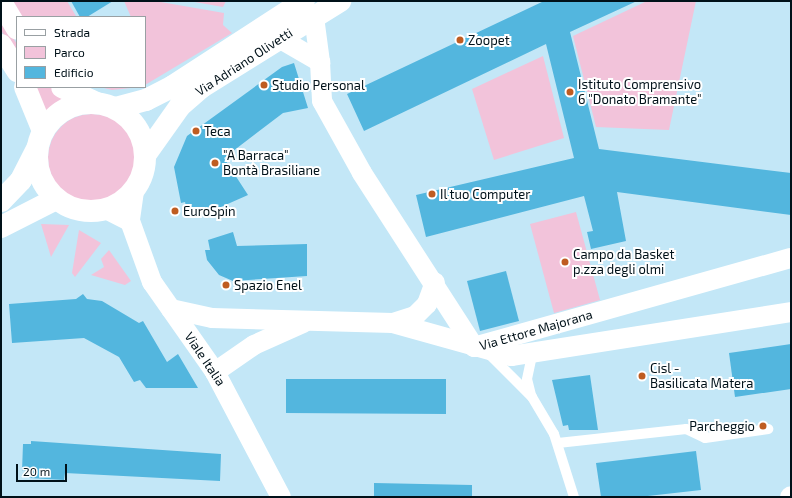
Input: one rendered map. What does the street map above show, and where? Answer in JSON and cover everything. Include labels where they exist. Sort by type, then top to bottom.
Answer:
[{"type":"street","name":"Via Adriano Olivetti","points":[[106,105],[146,100],[309,9],[340,1]]},
{"type":"street","points":[[1,2],[16,27]]},
{"type":"street","name":"Via Adriano Olivetti","points":[[146,154],[180,106],[202,87],[279,38],[309,9]]},
{"type":"street","points":[[309,9],[320,62],[322,101],[362,173],[480,349]]},
{"type":"street","points":[[279,38],[320,62]]},
{"type":"street","points":[[1,45],[16,69]]},
{"type":"street","points":[[25,88],[40,139],[41,178],[56,199],[75,209],[106,209],[130,221]]},
{"type":"street","points":[[64,88],[106,105],[133,122],[142,137],[146,154],[142,175],[134,191],[106,209]]},
{"type":"street","points":[[1,201],[21,180],[40,139],[58,114],[76,104],[106,105]]},
{"type":"street","name":"Viale Italia","points":[[134,191],[130,221],[152,282],[215,372],[281,497]]},
{"type":"street","points":[[1,227],[56,199]]},
{"type":"street","name":"Via Ettore Majorana","points":[[480,349],[791,258]]},
{"type":"street","points":[[393,323],[415,316],[427,304],[434,282]]},
{"type":"street","points":[[171,309],[212,318],[307,322],[393,323],[438,334],[480,349]]},
{"type":"street","name":"Via Ettore Majorana","points":[[480,349],[512,356],[532,354],[791,312]]},
{"type":"street","points":[[215,372],[254,345],[307,322]]},
{"type":"lane","points":[[480,349],[532,397]]},
{"type":"lane","points":[[532,354],[527,379],[532,397],[558,444],[574,497]]},
{"type":"lane","points":[[558,444],[686,430],[705,438],[768,429]]},
{"type":"green space","points":[[10,1],[67,1],[76,16],[19,16]]},
{"type":"green space","points":[[124,1],[155,1],[224,13],[223,25],[232,33],[146,84],[146,16],[131,16]]},
{"type":"green space","points":[[189,1],[226,1],[223,7]]},
{"type":"green space","points":[[647,1],[696,1],[669,130],[596,127],[573,36]]},
{"type":"green space","points":[[1,19],[16,42],[16,57],[1,30]]},
{"type":"green space","points":[[543,56],[564,138],[494,160],[472,89]]},
{"type":"green space","points":[[32,88],[55,88],[69,104],[46,117]]},
{"type":"green space","points":[[104,88],[131,88],[112,90]]},
{"type":"green space","points":[[92,114],[109,117],[117,121],[129,133],[133,141],[136,158],[133,175],[129,183],[117,195],[109,199],[92,202],[75,199],[67,195],[55,183],[51,175],[48,158],[51,141],[55,133],[67,121],[75,117]]},
{"type":"green space","name":"Campo da Basket p.zza degli olmi","points":[[576,212],[600,300],[554,313],[530,224]]},
{"type":"green space","points":[[41,224],[69,225],[51,257]]},
{"type":"green space","points":[[79,230],[101,243],[75,277],[72,273]]},
{"type":"green space","points":[[109,250],[131,281],[125,285],[91,275],[104,267],[101,259]]},
{"type":"building","points":[[71,1],[113,1],[89,16],[79,16]]},
{"type":"building","points":[[544,1],[637,1],[570,32],[599,149],[791,173],[791,215],[617,192],[626,241],[591,249],[587,232],[593,231],[584,196],[426,237],[416,195],[574,158],[546,44],[364,131],[347,94]]},
{"type":"building","points":[[294,63],[308,108],[283,113],[224,158],[248,195],[196,218],[192,210],[187,211],[185,202],[181,203],[174,167],[187,136],[282,67]]},
{"type":"building","points":[[233,232],[237,246],[307,244],[307,276],[233,281],[219,275],[207,260],[205,250],[210,250],[208,240]]},
{"type":"building","points":[[506,271],[519,321],[480,331],[467,281]]},
{"type":"building","points":[[83,294],[87,299],[102,301],[139,323],[143,321],[167,362],[178,354],[198,388],[146,388],[140,380],[134,382],[119,357],[84,338],[12,343],[9,304],[76,299]]},
{"type":"building","points":[[791,344],[791,389],[735,397],[729,353]]},
{"type":"building","points":[[590,375],[598,430],[569,430],[568,425],[563,426],[552,380]]},
{"type":"building","points":[[286,379],[446,379],[446,414],[286,413]]},
{"type":"building","points":[[31,441],[221,454],[220,481],[65,473],[64,480],[29,478],[30,471],[22,471],[23,444],[31,444]]},
{"type":"building","points":[[696,451],[701,490],[639,497],[601,497],[596,463]]},
{"type":"building","points":[[374,483],[472,485],[472,497],[374,497]]},
{"type":"place","name":"Zoopet","points":[[460,40]]},
{"type":"place","name":"Studio Personal","points":[[264,85]]},
{"type":"place","name":"Istituto Comprensivo 6 \"Donato Bramante\"","points":[[570,92]]},
{"type":"place","name":"Teca","points":[[196,131]]},
{"type":"place","name":"\"A Barraca\" Bontà Brasiliane","points":[[215,163]]},
{"type":"place","name":"Il tuo Computer","points":[[432,194]]},
{"type":"place","name":"EuroSpin","points":[[175,211]]},
{"type":"place","name":"Campo da Basket p.zza degli olmi","points":[[565,262]]},
{"type":"place","name":"Spazio Enel","points":[[226,285]]},
{"type":"place","name":"Cisl - Basilicata Matera","points":[[642,376]]},
{"type":"place","name":"Parcheggio","points":[[763,426]]}]
